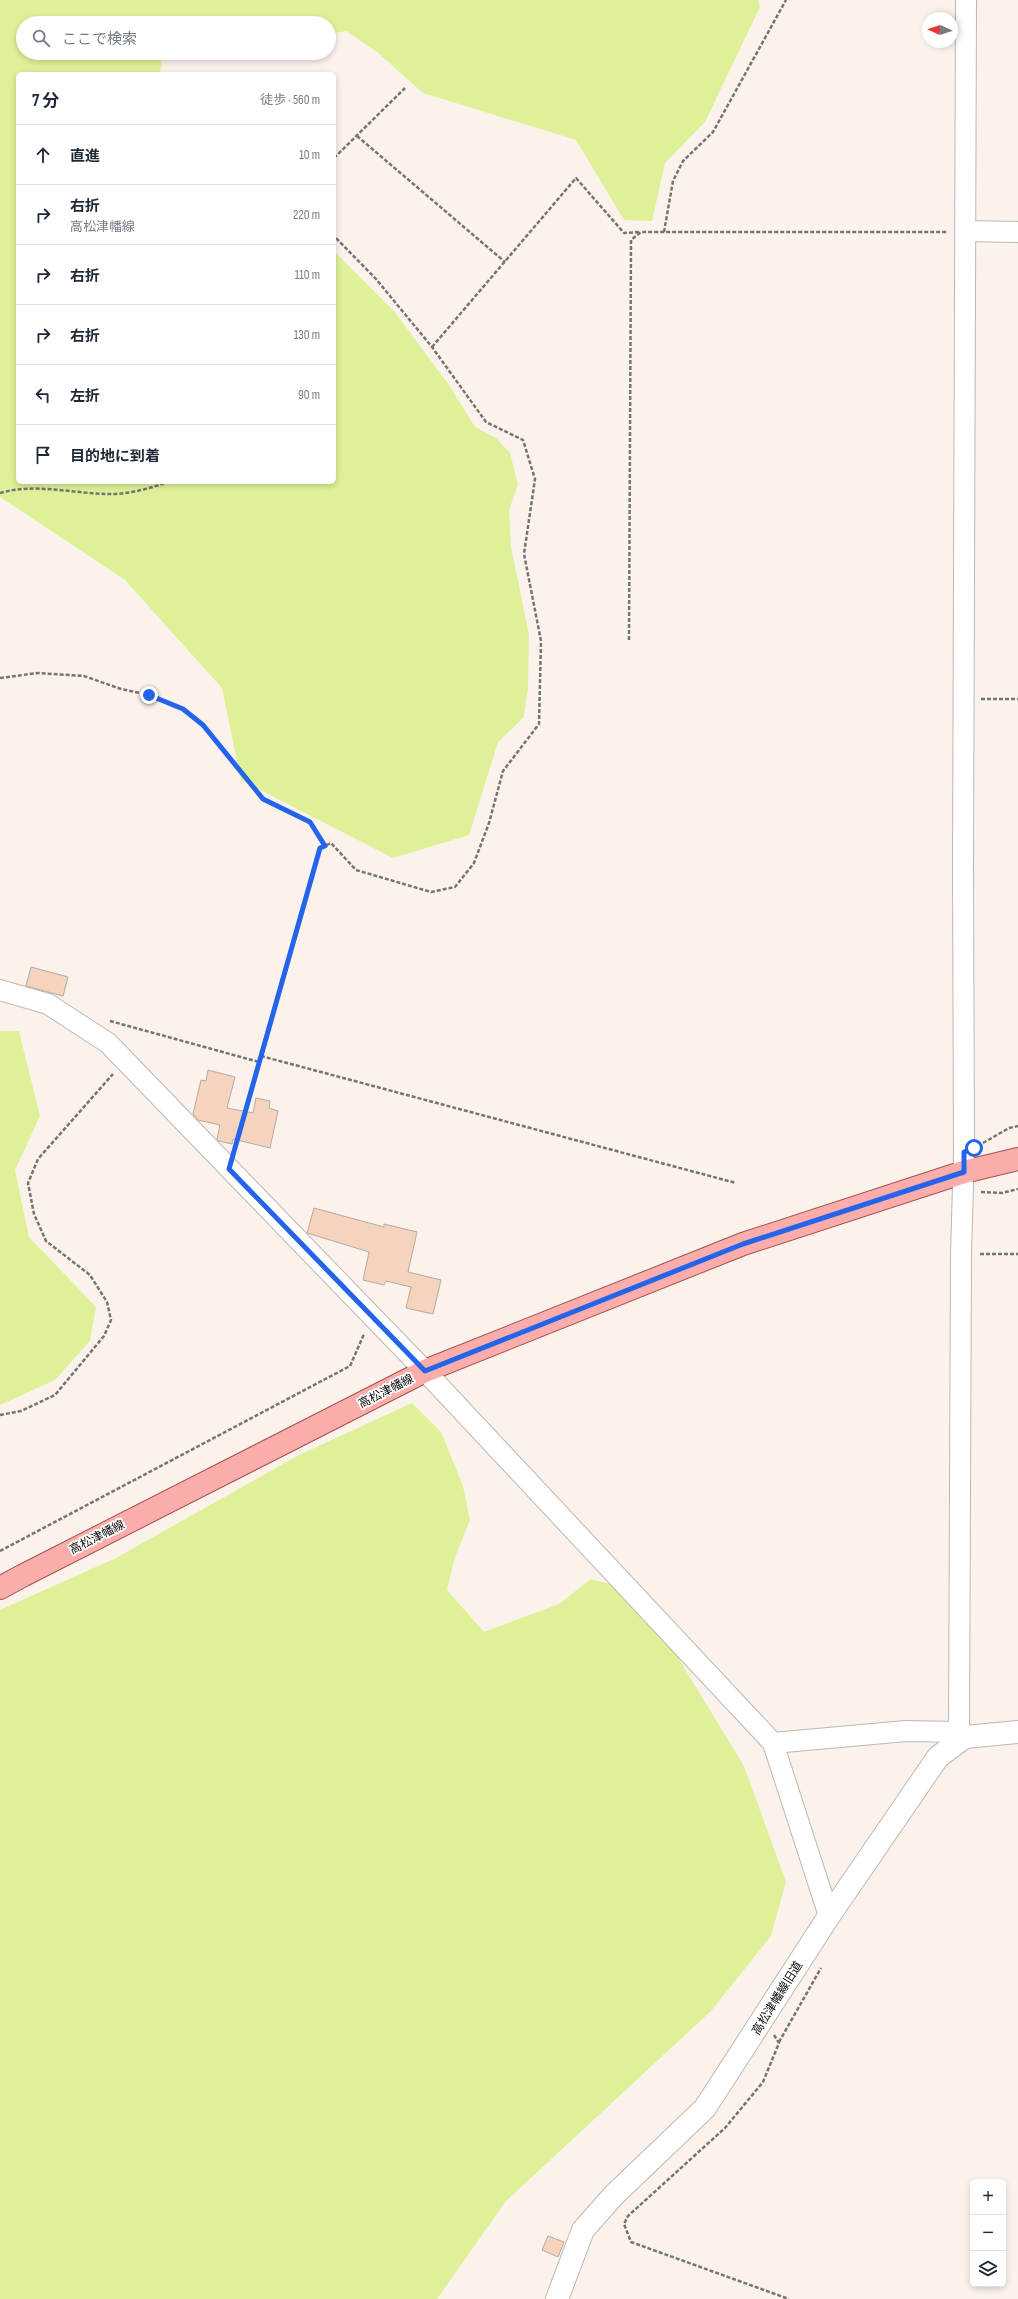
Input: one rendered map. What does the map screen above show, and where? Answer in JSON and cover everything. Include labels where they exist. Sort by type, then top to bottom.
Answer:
[{"type":"main road","name":"高松津幡線","points":[[0,1588],[425,1371],[743,1244],[964,1172],[1018,1159]]},
{"type":"street","points":[[962,1734],[961,1254],[964,1172],[966,0]]},
{"type":"street","points":[[966,232],[1018,232]]},
{"type":"street","points":[[0,990],[48,1004],[108,1043],[425,1371],[773,1743],[829,1916]]},
{"type":"street","points":[[773,1743],[906,1731],[962,1734],[1018,1732]]},
{"type":"street","name":"高松津幡線旧道","points":[[557,2299],[583,2230],[614,2195],[705,2108],[829,1916],[938,1757],[962,1734]]},
{"type":"path","points":[[664,232],[673,180],[683,161],[713,132],[786,0]]},
{"type":"path","points":[[336,156],[405,88]]},
{"type":"path","points":[[357,136],[505,262]]},
{"type":"path","points":[[432,347],[576,178],[624,233],[966,232]]},
{"type":"path","points":[[630,640],[631,240],[641,232]]},
{"type":"path","points":[[229,1169],[320,848],[331,843],[356,870],[431,892],[455,887],[474,863],[488,823],[503,771],[539,724],[541,641],[524,554],[535,479],[523,440],[486,422],[432,347],[376,279],[336,238]]},
{"type":"path","points":[[0,493],[32,489],[106,494],[137,491],[161,484]]},
{"type":"path","points":[[0,678],[38,673],[84,676],[121,689],[149,695],[183,709],[203,725],[263,799],[310,822],[325,846]]},
{"type":"path","points":[[964,698],[1018,699]]},
{"type":"path","points":[[108,1021],[259,1062]]},
{"type":"path","points":[[261,1056],[736,1183]]},
{"type":"path","points":[[0,1415],[21,1411],[55,1395],[104,1336],[112,1320],[107,1302],[90,1275],[46,1241],[34,1214],[28,1183],[38,1158],[125,1061]]},
{"type":"path","points":[[1018,1126],[1009,1128],[964,1172],[1002,1192],[1018,1189]]},
{"type":"path","points":[[961,1254],[1018,1254]]},
{"type":"path","points":[[0,1551],[350,1366],[365,1331],[373,1318]]},
{"type":"path","points":[[790,2299],[630,2242],[624,2224],[628,2216],[725,2128],[763,2082],[779,2043],[821,1968]]},
{"type":"path","points":[[763,2020],[779,2043]]},
{"type":"green space","points":[[0,0],[758,0],[760,7],[705,122],[665,163],[652,221],[624,220],[576,140],[423,93],[377,52],[346,31],[336,33],[336,16],[16,16],[16,60],[161,60],[162,65],[160,72],[16,72],[16,484],[336,484],[336,253],[394,311],[449,385],[475,427],[496,438],[510,453],[518,485],[509,510],[511,547],[529,635],[528,688],[524,717],[498,742],[469,835],[393,858],[241,780],[222,688],[125,580],[0,497]]},
{"type":"green space","points":[[0,1031],[19,1031],[40,1116],[15,1170],[29,1237],[96,1307],[90,1341],[55,1380],[0,1405]]},
{"type":"green space","points":[[412,1403],[441,1432],[463,1486],[470,1520],[455,1557],[447,1590],[484,1632],[559,1604],[591,1579],[616,1586],[666,1638],[744,1766],[786,1882],[771,1936],[711,2011],[506,2201],[437,2299],[0,2299],[0,1610],[116,1558],[299,1455]]},
{"type":"building","points":[[31,967],[68,977],[63,996],[26,986]]},
{"type":"building","points":[[208,1070],[235,1077],[227,1108],[253,1113],[256,1098],[270,1101],[269,1108],[278,1111],[270,1148],[233,1139],[232,1144],[219,1141],[217,1139],[220,1125],[198,1120],[193,1114],[201,1080],[206,1081]]},
{"type":"building","points":[[314,1208],[384,1227],[384,1224],[417,1232],[408,1272],[441,1280],[433,1314],[406,1308],[411,1287],[386,1281],[384,1285],[363,1280],[369,1252],[307,1233]]},
{"type":"building","points":[[548,2236],[564,2242],[558,2257],[542,2250]]},
{"type":"route","points":[[149,695],[183,709],[203,725],[263,799],[310,822],[325,846],[320,848],[229,1169],[425,1371],[743,1244],[964,1172],[964,1152],[974,1148]]}]
